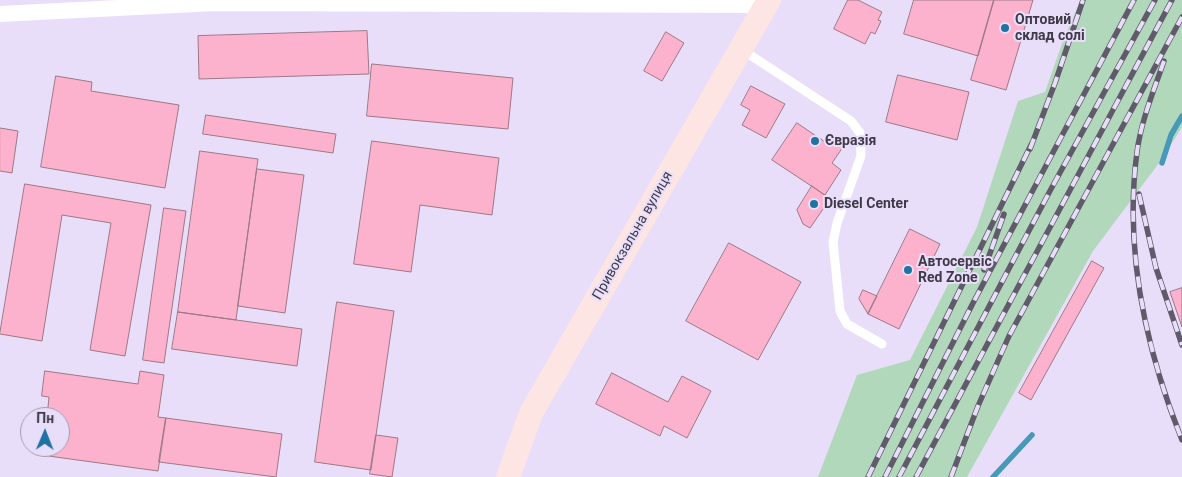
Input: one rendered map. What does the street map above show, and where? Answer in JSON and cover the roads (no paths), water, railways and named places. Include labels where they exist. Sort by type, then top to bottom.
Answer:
[{"type":"main road","name":"Привокзальна вулиця","points":[[508,477],[531,413],[768,2]]},
{"type":"street","points":[[0,14],[215,1],[768,2]]},
{"type":"lane","points":[[741,48],[851,121],[860,133],[861,156],[837,223],[833,242],[840,310],[847,324],[882,344]]},
{"type":"waterway","points":[[1162,163],[1171,135],[1182,116]]},
{"type":"waterway","points":[[993,477],[1032,435]]},
{"type":"railway","points":[[1030,149],[1083,0]]},
{"type":"railway","points":[[885,477],[973,303],[1134,0]]},
{"type":"railway","points":[[899,477],[1051,189],[1155,0]]},
{"type":"railway","points":[[916,477],[1172,0]]},
{"type":"railway","points":[[951,477],[978,406],[1009,336],[1182,17]]},
{"type":"railway","points":[[1164,61],[1148,106],[1139,140],[1134,189],[1133,225],[1141,299],[1149,335],[1158,371],[1182,440]]},
{"type":"railway","points":[[868,477],[1032,143]]},
{"type":"railway","points":[[1139,194],[1156,268],[1182,345]]},
{"type":"railway","points":[[984,270],[1004,214]]},
{"type":"place","name":"Оптовий склад солі","points":[[1005,28]]},
{"type":"place","name":"Євразія","points":[[815,141]]},
{"type":"place","name":"Diesel Center","points":[[814,204]]},
{"type":"place","name":"Автосервіс Red Zone","points":[[908,270]]}]
